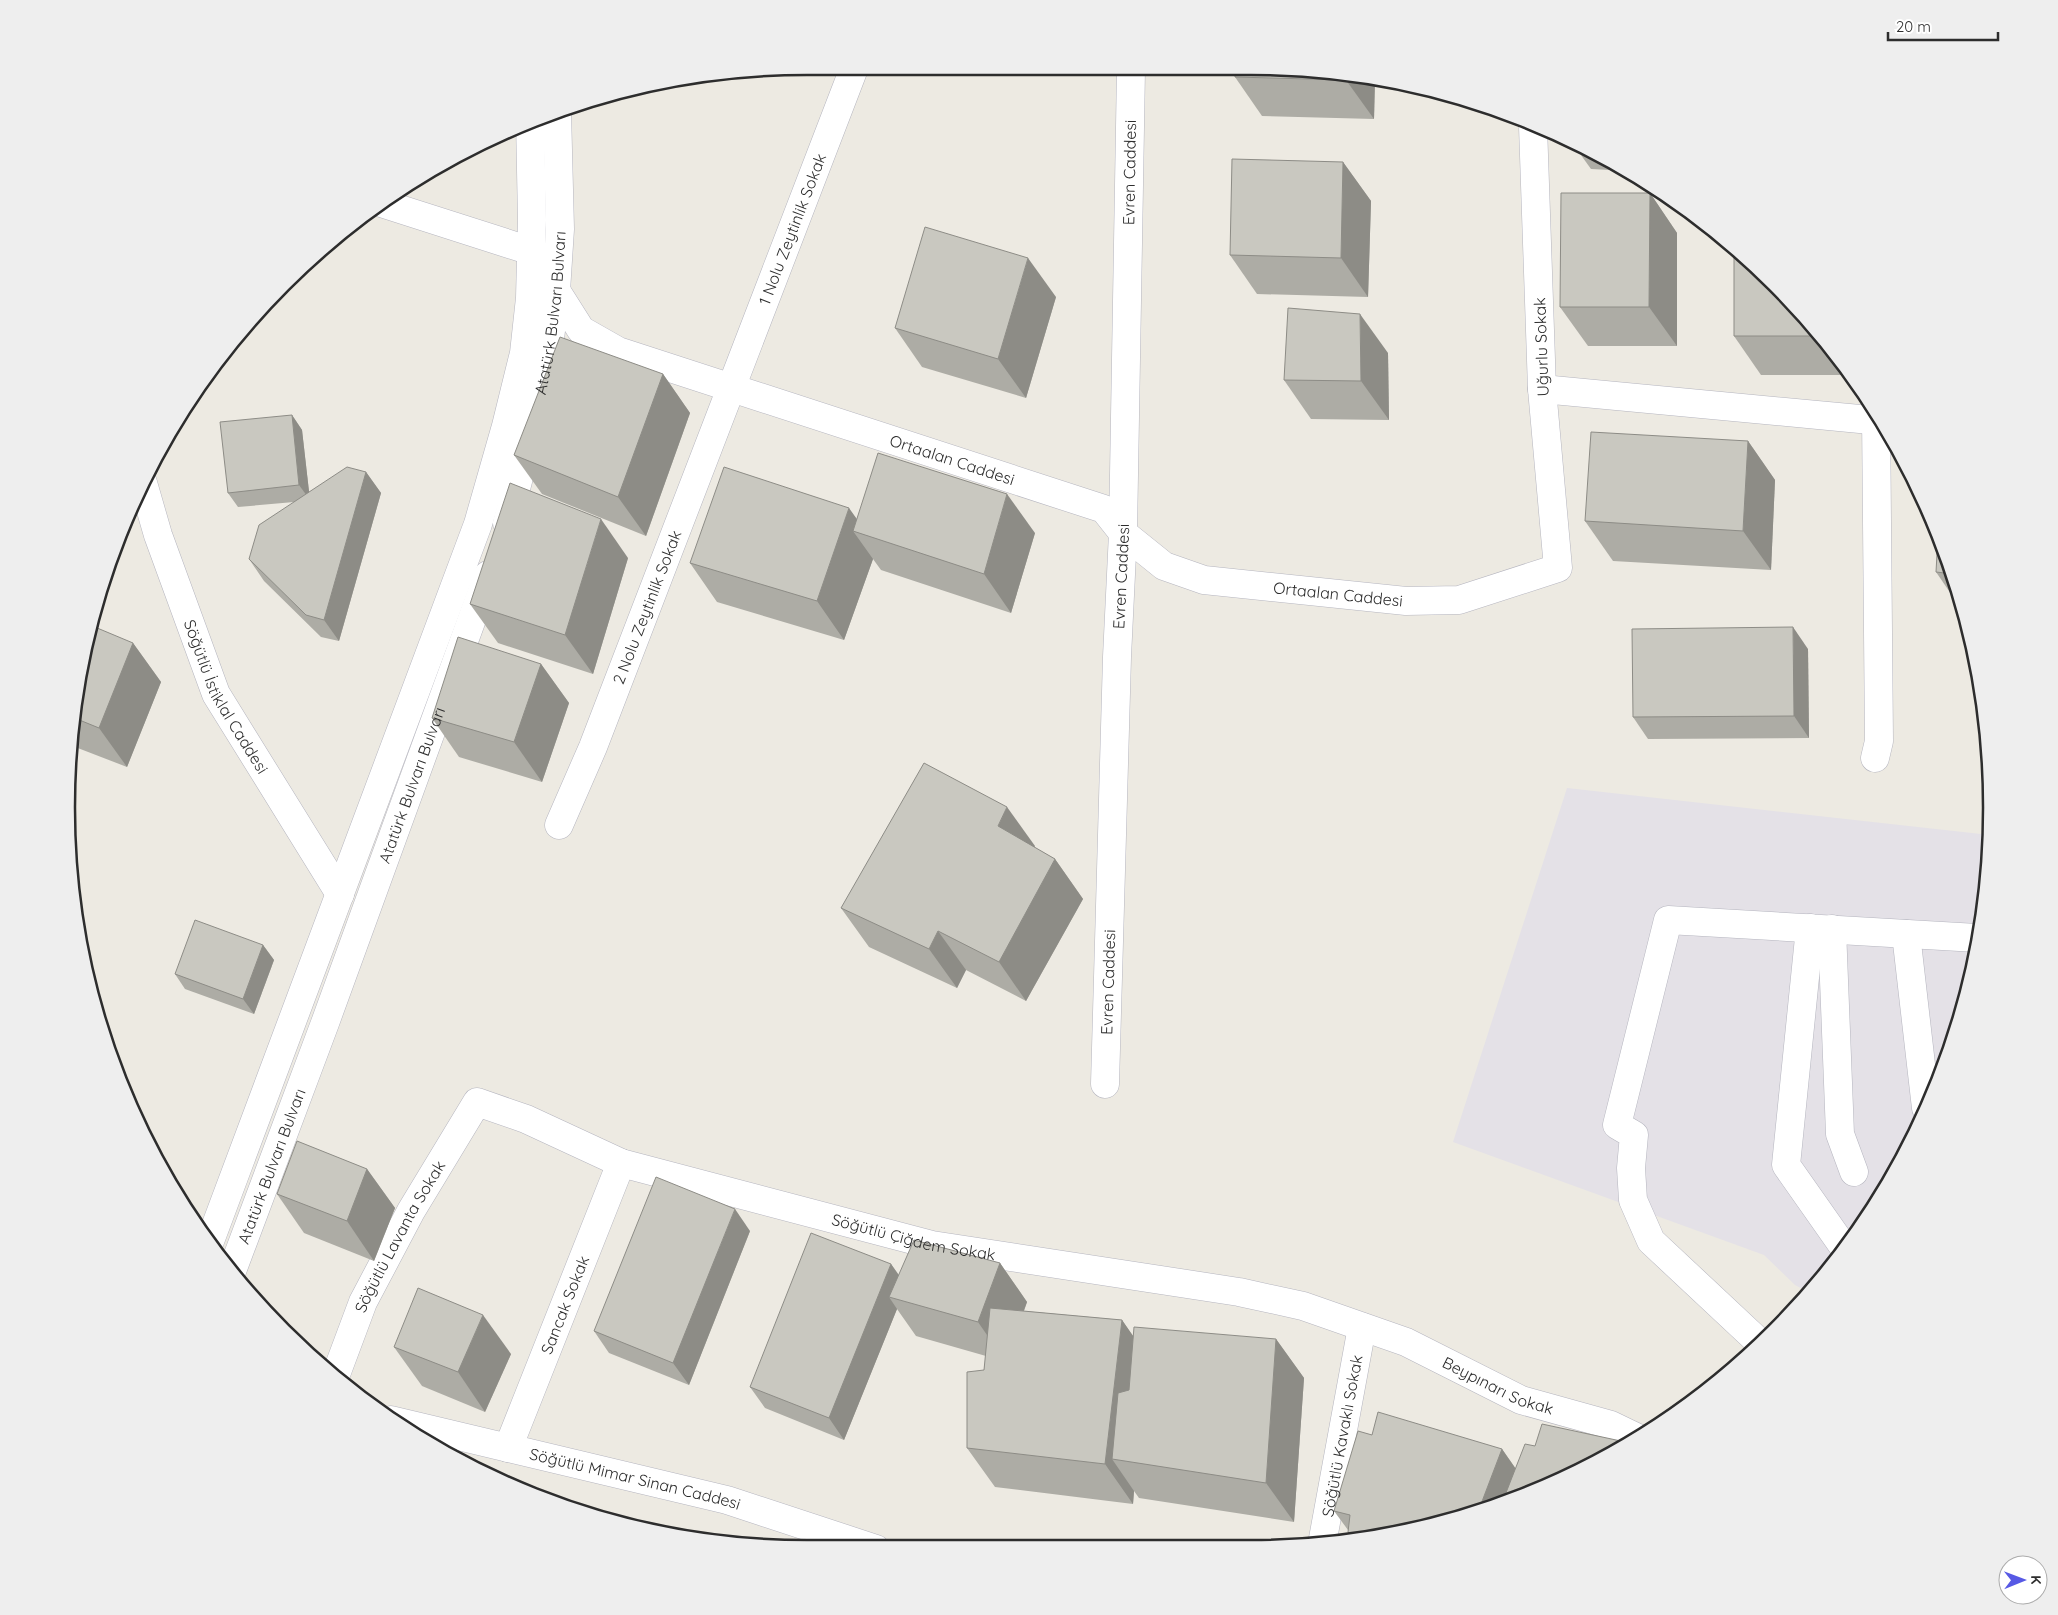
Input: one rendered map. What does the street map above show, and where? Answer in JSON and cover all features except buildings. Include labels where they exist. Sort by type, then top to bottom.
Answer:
[{"type":"street","name":"1 Nolu Zeytinlik Sokak","points":[[730,387],[853,75]]},
{"type":"street","name":"Evren Caddesi","points":[[1105,1084],[1117,667],[1123,533],[1132,75]]},
{"type":"street","name":"Atatürk Bulvarı Bulvarı","points":[[235,1264],[325,1023],[509,517],[535,416],[548,354],[556,291],[560,229],[557,120]]},
{"type":"street","name":"Atatürk Bulvarı Bulvarı","points":[[213,1234],[478,524],[506,426],[524,353],[530,298],[530,130]]},
{"type":"street","name":"Uğurlu Sokak","points":[[1533,132],[1542,389],[1558,568]]},
{"type":"street","points":[[390,206],[531,251]]},
{"type":"street","name":"Ortaalan Caddesi","points":[[531,251],[581,330],[618,350],[1104,510],[1123,533],[1164,566],[1204,580],[1406,601],[1459,600],[1558,568]]},
{"type":"street","name":"2 Nolu Zeytinlik Sokak","points":[[559,825],[593,747],[730,387]]},
{"type":"street","points":[[1542,389],[1870,417]]},
{"type":"street","points":[[1875,758],[1879,741],[1877,428]]},
{"type":"street","name":"Söğütlü İstiklal Caddesi","points":[[146,494],[158,535],[216,694],[340,894]]},
{"type":"street","points":[[1754,1338],[1651,1241],[1633,1200],[1631,1168],[1634,1135],[1617,1124],[1668,920],[1971,938]]},
{"type":"street","points":[[1821,929],[1840,1134],[1854,1172]]},
{"type":"street","points":[[1821,929],[1786,1165],[1840,1242]]},
{"type":"street","points":[[1906,934],[1924,1094]]},
{"type":"street","name":"Söğütlü Çiğdem Sokak","points":[[477,1102],[526,1119],[622,1163],[932,1245],[1239,1292],[1304,1306],[1362,1327]]},
{"type":"street","name":"Söğütlü Lavanta Sokak","points":[[338,1369],[363,1302],[411,1211],[477,1102]]},
{"type":"street","name":"Sancak Sokak","points":[[508,1448],[622,1163]]},
{"type":"street","name":"Beypınarı Sokak","points":[[1362,1327],[1406,1342],[1521,1400],[1611,1426],[1629,1434]]},
{"type":"street","name":"Söğütlü Kavaklı Sokak","points":[[1323,1536],[1362,1327]]},
{"type":"street","name":"Söğütlü Mimar Sinan Caddesi","points":[[415,1426],[727,1500],[851,1540]]},
{"type":"shaded area","points":[[1567,788],[1982,834],[1977,903],[1969,950],[1958,997],[1944,1043],[1927,1088],[1885,1174],[1860,1214],[1832,1253],[1802,1289],[1795,1285],[1764,1255],[1453,1142]]}]
